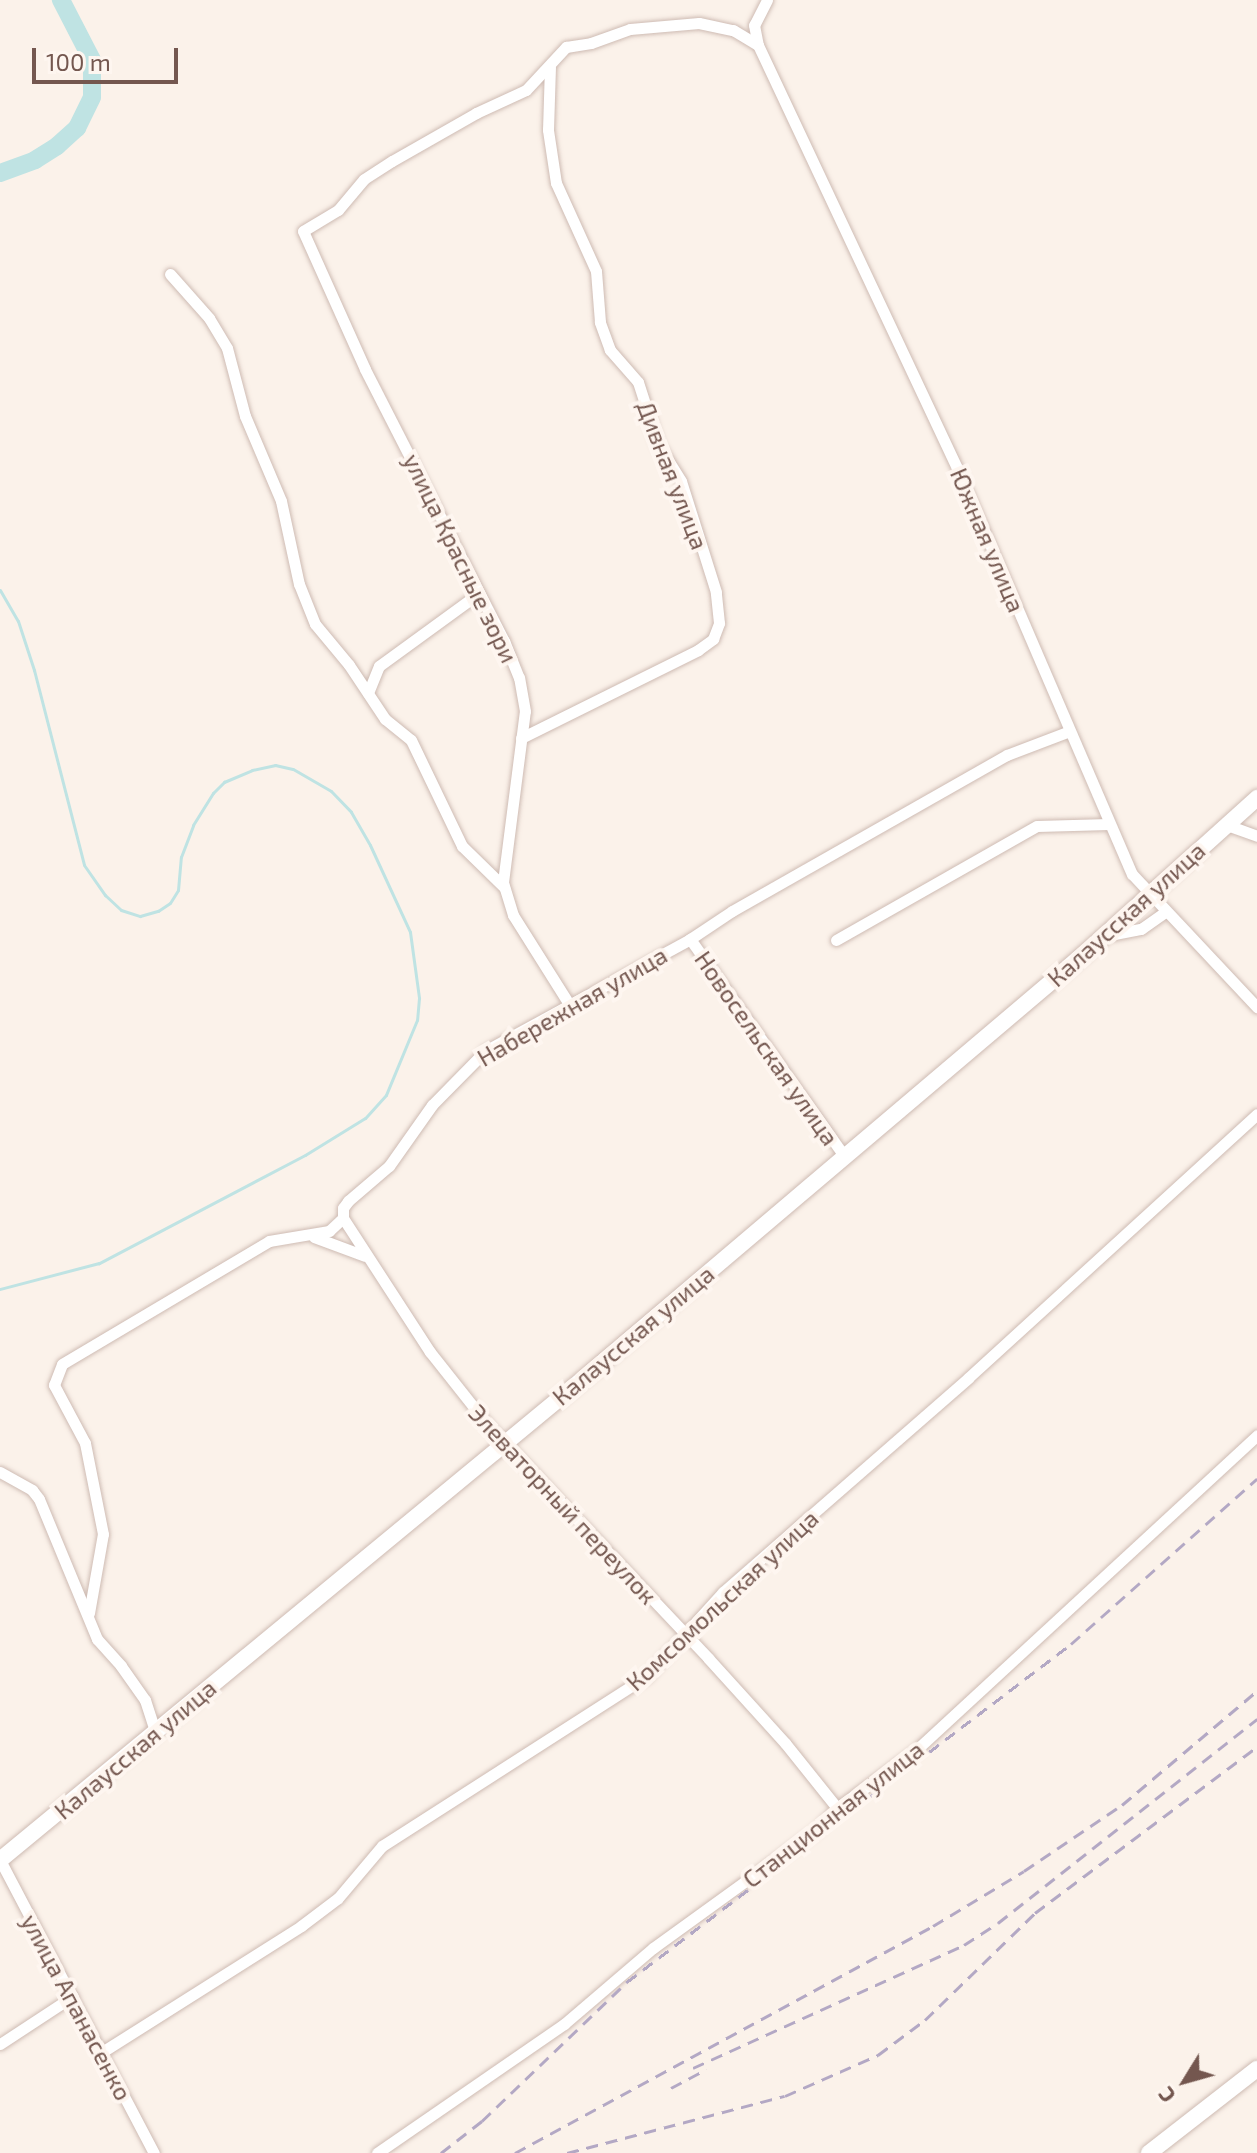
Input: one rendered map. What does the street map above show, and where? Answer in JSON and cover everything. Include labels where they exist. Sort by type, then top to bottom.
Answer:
[{"type":"street","points":[[758,45],[754,25],[767,0]]},
{"type":"street","points":[[550,67],[566,47],[641,27],[714,24],[758,45]]},
{"type":"street","name":"Южная улица","points":[[758,45],[957,468],[1132,874],[1257,1007]]},
{"type":"street","name":"улица Красные зори","points":[[550,67],[526,90],[456,124],[364,179],[338,210],[303,231],[365,369],[515,667],[525,711],[502,863],[504,887],[513,915],[569,1004]]},
{"type":"street","name":"Дивная улица","points":[[521,738],[698,650],[713,639],[719,623],[716,592],[681,481],[658,444],[638,382],[610,350],[600,322],[596,271],[556,183],[548,130],[550,67]]},
{"type":"street","points":[[170,274],[209,318],[227,348],[245,416],[281,501],[299,584],[309,613],[385,719],[411,740],[462,846],[504,887]]},
{"type":"street","points":[[368,693],[379,666],[479,593]]},
{"type":"street","points":[[525,711],[535,719],[549,723]]},
{"type":"street","name":"Набережная улица","points":[[89,1613],[103,1534],[85,1443],[77,1423],[56,1392],[54,1381],[59,1369],[74,1355],[98,1345],[259,1246],[282,1236],[329,1231],[343,1218],[343,1208],[348,1201],[389,1166],[412,1128],[459,1074],[485,1051],[690,939],[732,911],[1007,755],[1070,731]]},
{"type":"street","name":"Калаусская улица","points":[[0,1860],[64,1810],[155,1730],[844,1156],[1103,936],[1257,798]]},
{"type":"street","points":[[836,940],[1037,826],[1109,824]]},
{"type":"street","points":[[1227,825],[1257,836]]},
{"type":"street","points":[[1103,936],[1141,929],[1165,912]]},
{"type":"street","name":"Новосельская улица","points":[[690,939],[844,1156]]},
{"type":"street","name":"Комсомольская улица","points":[[102,2052],[204,1991],[301,1926],[338,1898],[382,1846],[627,1692],[647,1676],[723,1592],[968,1378],[1257,1114]]},
{"type":"street","name":"Элеваторный переулок","points":[[343,1218],[430,1352],[503,1443],[785,1743],[837,1808]]},
{"type":"street","points":[[309,1235],[365,1256]]},
{"type":"street","name":"Станционная улица","points":[[377,2153],[564,2024],[645,1954],[816,1830],[837,1808],[942,1728],[1257,1435]]},
{"type":"street","points":[[0,1472],[32,1490],[39,1499],[89,1613],[97,1639],[145,1700],[155,1730]]},
{"type":"street","name":"улица Апанасенко","points":[[0,1860],[154,2153]]},
{"type":"street","points":[[0,2044],[73,1996]]},
{"type":"street","points":[[1149,2153],[1257,2069]]},
{"type":"waterway","points":[[0,173],[35,160],[57,146],[77,128],[92,97],[92,60],[61,0]]},
{"type":"waterway","points":[[0,590],[18,621],[34,670],[84,865],[105,895],[121,910],[140,916],[158,911],[170,903],[178,890],[181,857],[193,825],[213,793],[224,782],[252,770],[275,765],[293,769],[331,791],[351,812],[370,845],[410,932],[419,998],[417,1020],[386,1095],[365,1118],[305,1155],[99,1263],[0,1289]]},
{"type":"railway","points":[[441,2153],[482,2121],[627,1982],[1071,1644],[1257,1479]]},
{"type":"railway","points":[[515,2153],[933,1926],[1024,1871],[1122,1805],[1257,1691]]},
{"type":"railway","points":[[693,2068],[964,1945],[998,1923],[1257,1719]]},
{"type":"railway","points":[[567,2153],[785,2096],[878,2055],[925,2020],[1035,1913],[1257,1747]]},
{"type":"railway","points":[[671,2088],[706,2069]]}]
